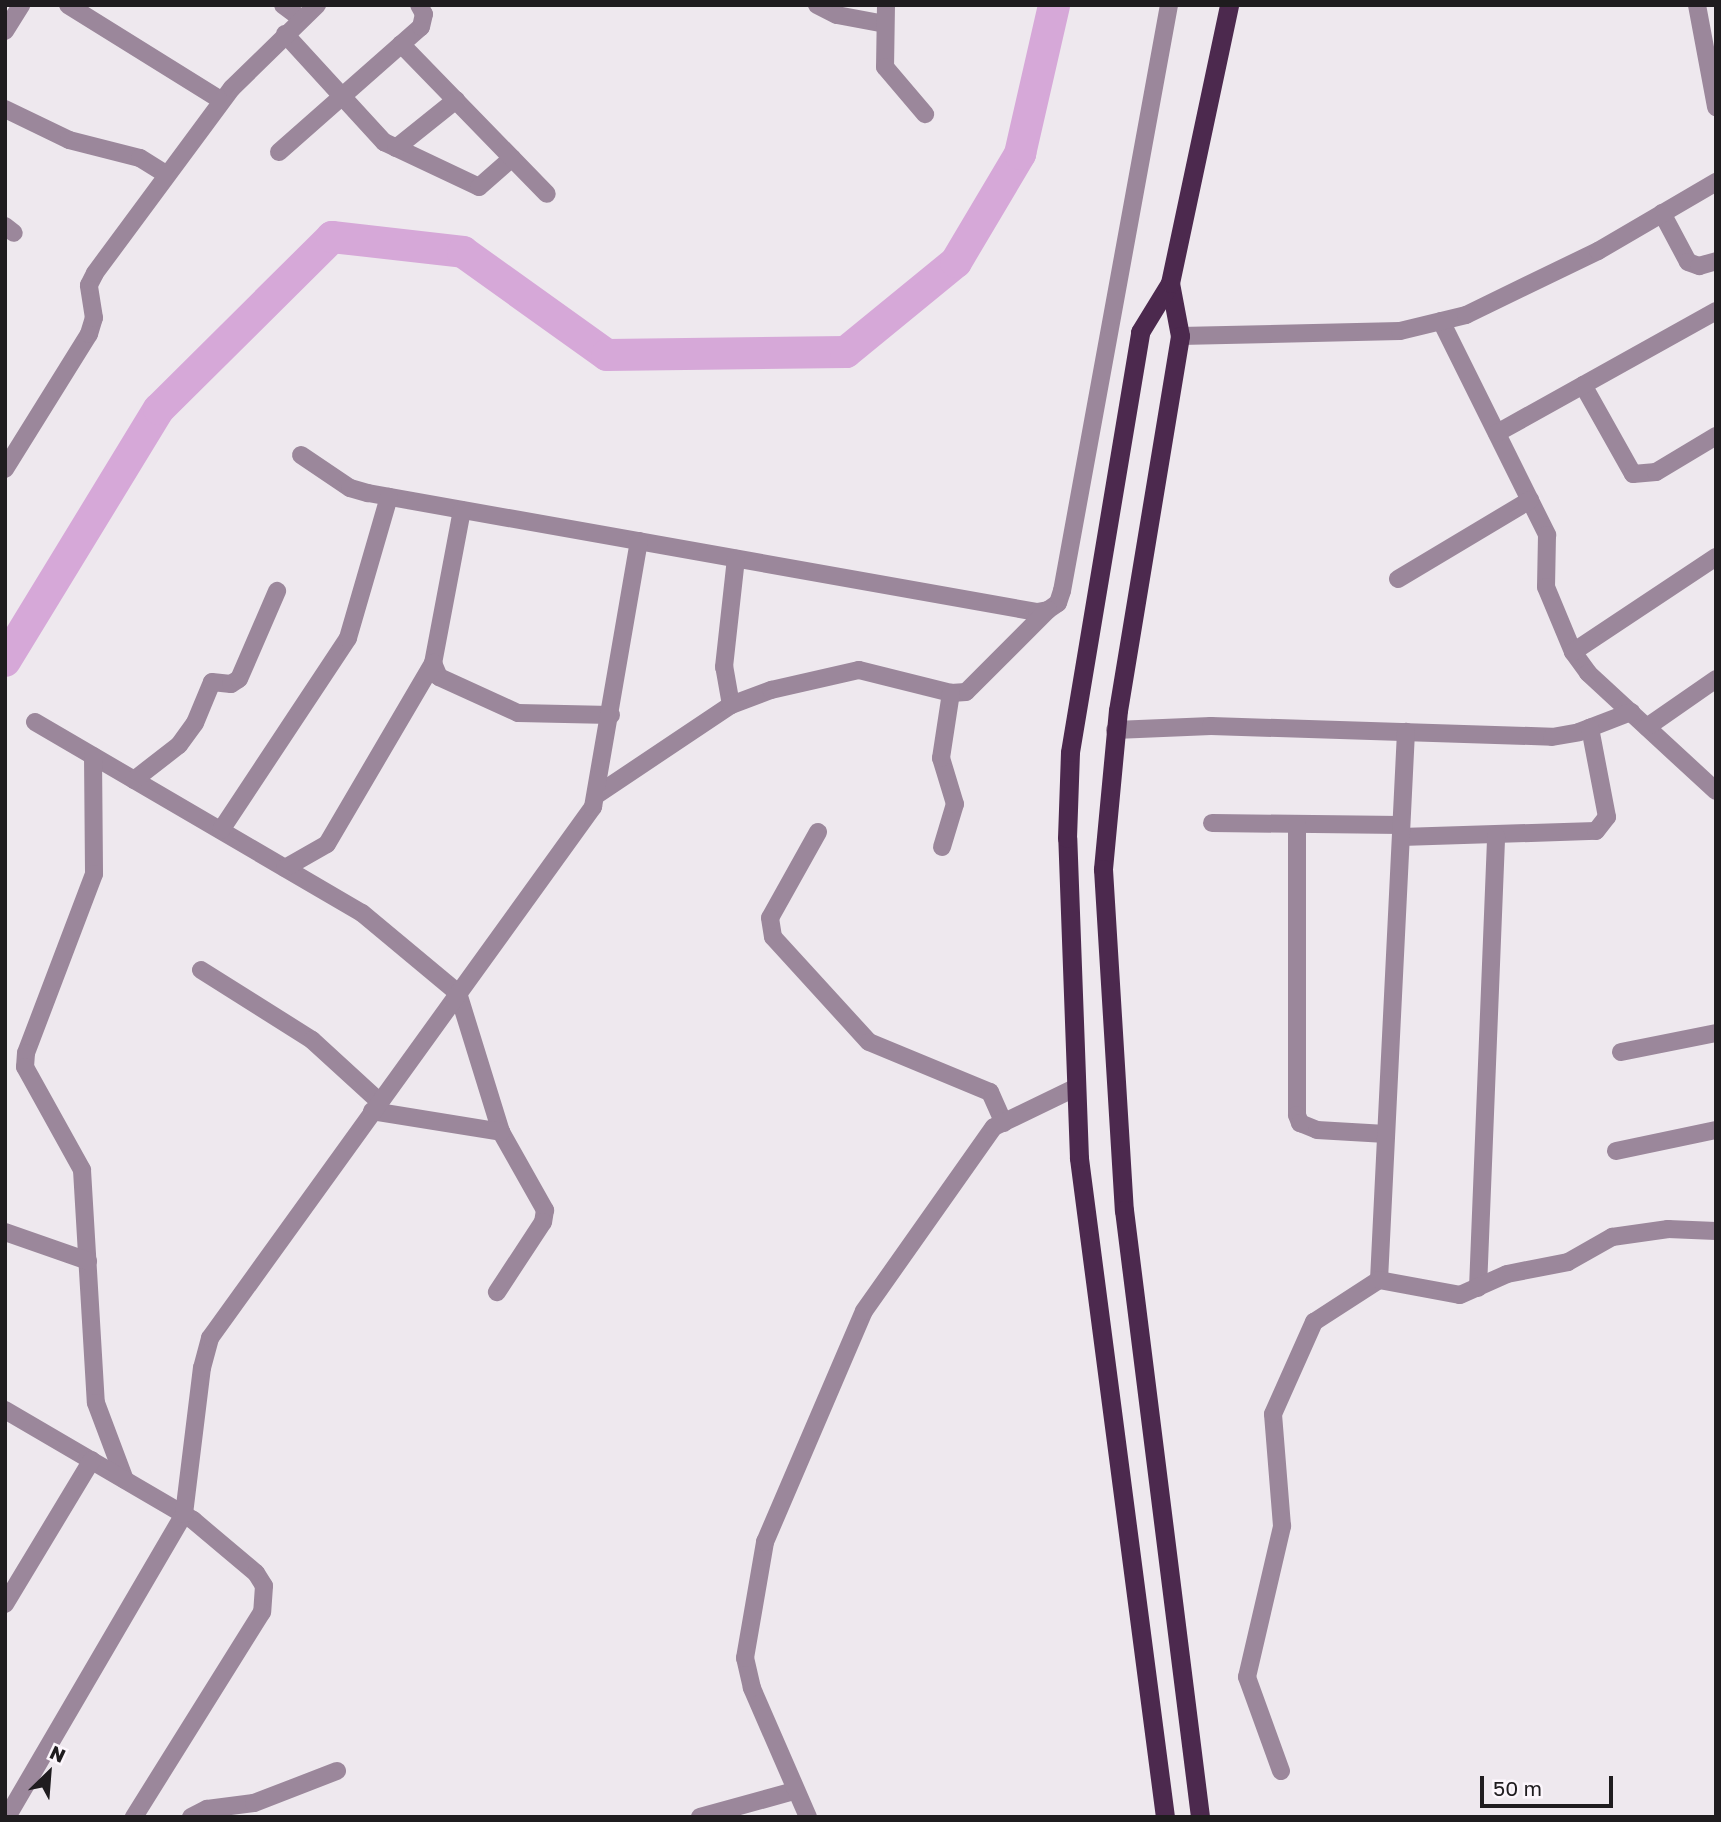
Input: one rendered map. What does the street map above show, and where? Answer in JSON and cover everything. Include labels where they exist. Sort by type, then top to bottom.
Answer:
[{"type":"highway","points":[[1165,1817],[1085,1215],[1075,1088],[1068,932],[1070,752],[1140,332],[1170,284],[1229,5]]},
{"type":"highway","points":[[1170,284],[1180,336],[1115,730],[1104,869],[1124,1210],[1200,1817]]},
{"type":"street","points":[[5,32],[21,5]]},
{"type":"street","points":[[68,5],[222,101]]},
{"type":"street","points":[[283,5],[300,18]]},
{"type":"street","points":[[5,469],[89,334],[94,318],[89,285],[95,273],[222,101],[300,18],[317,5]]},
{"type":"street","points":[[279,152],[424,21],[419,5]]},
{"type":"street","points":[[817,5],[837,15],[885,24]]},
{"type":"street","points":[[886,5],[885,68],[925,114]]},
{"type":"street","points":[[7,1817],[184,1514],[202,1368],[210,1338],[598,794],[731,705],[771,690],[859,670],[951,693],[978,685],[1048,610],[1058,603],[1169,5]]},
{"type":"street","points":[[1697,5],[1716,107]]},
{"type":"street","points":[[285,34],[374,135],[396,148],[479,187],[512,158]]},
{"type":"street","points":[[401,44],[547,194]]},
{"type":"street","points":[[396,148],[456,100]]},
{"type":"street","points":[[5,109],[69,140],[140,158],[166,174]]},
{"type":"street","points":[[1180,336],[1399,331],[1466,315],[1586,257],[1716,182]]},
{"type":"street","points":[[1662,213],[1688,262],[1699,266],[1716,261]]},
{"type":"street","points":[[1497,433],[1716,311]]},
{"type":"street","points":[[1441,321],[1550,545],[1549,597],[1573,652],[1630,712],[1716,790]]},
{"type":"street","points":[[1583,385],[1633,474],[1656,472],[1716,436]]},
{"type":"street","points":[[301,455],[349,488],[389,497],[1037,612],[1048,610]]},
{"type":"street","points":[[221,830],[348,638],[389,497]]},
{"type":"street","points":[[1398,579],[1530,500]]},
{"type":"street","points":[[285,868],[327,844],[433,663],[462,510]]},
{"type":"street","points":[[598,794],[639,541]]},
{"type":"street","points":[[1573,652],[1716,557]]},
{"type":"street","points":[[731,705],[724,667],[736,559]]},
{"type":"street","points":[[134,780],[179,745],[195,723],[212,682],[231,684],[239,679],[277,591]]},
{"type":"street","points":[[433,663],[447,683],[518,713],[611,715]]},
{"type":"street","points":[[1647,727],[1716,679]]},
{"type":"street","points":[[942,848],[955,804],[941,758],[951,693]]},
{"type":"street","points":[[1115,730],[1211,726],[1552,737],[1590,728],[1630,712]]},
{"type":"street","points":[[35,722],[362,913],[458,993],[501,1132],[545,1210],[543,1222],[497,1292]]},
{"type":"street","points":[[1212,823],[1297,824],[1496,836],[1587,835],[1603,825],[1606,817],[1590,728]]},
{"type":"street","points":[[1379,1280],[1406,732]]},
{"type":"street","points":[[93,756],[94,874],[26,1053],[25,1067],[78,1155],[88,1261],[96,1403],[125,1480]]},
{"type":"street","points":[[1297,824],[1297,1115],[1300,1123],[1317,1130],[1386,1134]]},
{"type":"street","points":[[818,832],[771,918],[773,937],[869,1042],[990,1092],[1004,1123]]},
{"type":"street","points":[[1478,1289],[1496,836]]},
{"type":"street","points":[[201,970],[312,1040],[376,1107],[501,1132]]},
{"type":"street","points":[[1621,1052],[1716,1032]]},
{"type":"street","points":[[808,1817],[794,1791],[752,1688],[745,1658],[765,1542],[857,1323],[985,1138],[1004,1123],[1075,1088]]},
{"type":"street","points":[[1616,1151],[1716,1130]]},
{"type":"street","points":[[1281,1770],[1247,1677],[1282,1527],[1273,1414],[1278,1394],[1314,1322],[1379,1280],[1398,1281],[1452,1296],[1478,1289],[1507,1274],[1567,1262],[1612,1237],[1668,1229],[1716,1231]]},
{"type":"street","points":[[5,1232],[88,1261]]},
{"type":"street","points":[[5,1410],[184,1514],[256,1573],[265,1600],[134,1817]]},
{"type":"street","points":[[5,1604],[92,1460]]},
{"type":"street","points":[[191,1817],[207,1809],[254,1803],[337,1771]]},
{"type":"street","points":[[700,1817],[794,1791]]},
{"type":"waterway","points":[[5,661],[159,409],[332,237],[463,252],[607,355],[846,352],[956,262],[1020,154],[1054,5]]}]
